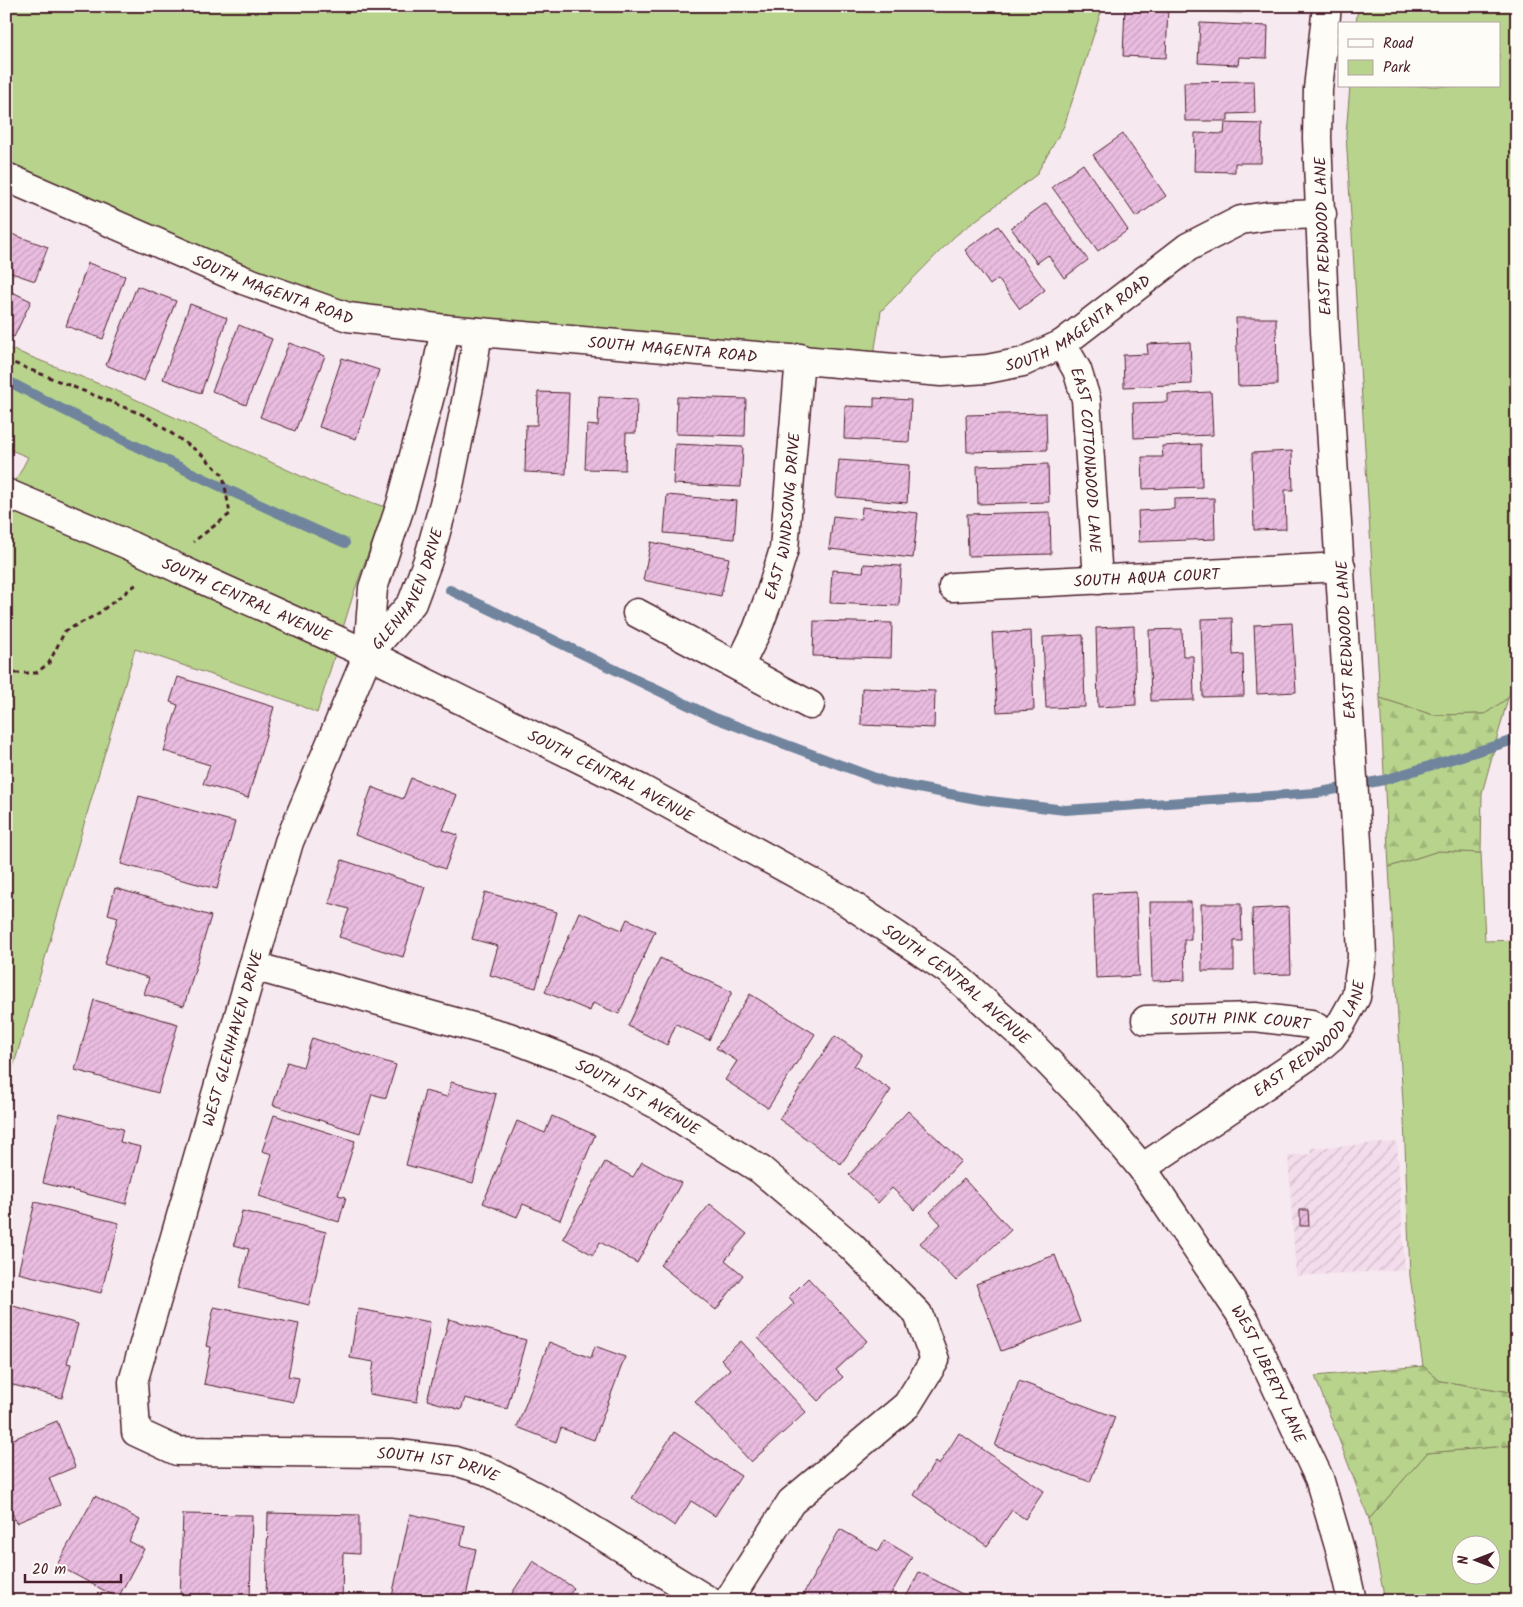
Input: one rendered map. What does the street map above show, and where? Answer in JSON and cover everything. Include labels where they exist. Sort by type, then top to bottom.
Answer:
[{"type":"street","name":"EAST REDWOOD LANE","points":[[1142,1168],[1313,1053],[1331,1037],[1341,1024],[1356,997],[1362,956],[1355,800],[1325,332],[1318,118],[1326,6]]},
{"type":"street","name":"SOUTH MAGENTA ROAD","points":[[6,178],[243,280],[348,317],[445,329],[800,358],[941,372],[987,369],[1023,362],[1062,344],[1188,247],[1214,232],[1241,220],[1267,216],[1322,214]]},
{"type":"street","name":"GLENHAVEN DRIVE","points":[[368,654],[373,588],[409,474],[435,378],[445,329]]},
{"type":"street","name":"GLENHAVEN DRIVE","points":[[368,654],[412,603],[428,560],[449,486],[478,332]]},
{"type":"street","name":"EAST COTTONWOOD LANE","points":[[1062,344],[1077,370],[1086,399],[1098,580]]},
{"type":"street","name":"EAST WINDSONG DRIVE","points":[[738,666],[760,622],[784,549],[800,358]]},
{"type":"street","points":[[409,474],[449,486]]},
{"type":"street","name":"SOUTH CENTRAL AVENUE","points":[[6,493],[131,546],[368,654],[641,789],[844,900],[951,972],[1028,1041],[1086,1101],[1142,1168]]},
{"type":"street","name":"SOUTH AQUA COURT","points":[[954,588],[1341,567]]},
{"type":"street","points":[[637,613],[810,705]]},
{"type":"street","name":"WEST GLENHAVEN DRIVE","points":[[136,1432],[132,1382],[253,966],[290,842],[368,654]]},
{"type":"street","name":"SOUTH 1ST AVENUE","points":[[253,966],[509,1037],[586,1067],[658,1105],[761,1170],[851,1246],[918,1314],[935,1360],[907,1405],[791,1502],[728,1601]]},
{"type":"street","name":"SOUTH PINK COURT","points":[[1146,1020],[1255,1017],[1311,1024],[1331,1037]]},
{"type":"street","name":"WEST LIBERTY LANE","points":[[1142,1168],[1246,1322],[1319,1478],[1341,1552],[1352,1601]]},
{"type":"street","name":"SOUTH 1ST DRIVE","points":[[136,1432],[177,1451],[390,1453],[456,1460],[487,1471],[552,1505],[709,1601]]},
{"type":"path","points":[[6,360],[146,416],[200,453],[223,475],[230,514]]},
{"type":"path","points":[[6,673],[36,673],[49,663],[66,631],[96,615]]},
{"type":"shaded area","points":[[1397,1142],[1405,1270],[1296,1276],[1288,1156],[1311,1154],[1310,1148]]},
{"type":"green space","points":[[6,6],[1103,6],[1064,126],[1036,175],[955,236],[881,311],[872,366],[348,317],[6,177]]},
{"type":"green space","points":[[1358,6],[1517,6],[1517,672],[1508,698],[1485,714],[1433,715],[1380,698],[1346,134],[1350,88],[1500,88],[1500,22],[1356,22]]},
{"type":"green space","points":[[6,347],[122,393],[318,484],[385,507],[354,592],[317,713],[289,701],[135,649],[6,1092],[6,500],[28,457],[6,448]]},
{"type":"green space","points":[[1380,698],[1433,715],[1485,714],[1508,698],[1482,793],[1481,853],[1438,851],[1389,867]]},
{"type":"green space","points":[[1438,851],[1481,853],[1485,941],[1517,940],[1517,1393],[1440,1381],[1423,1366],[1410,1276],[1404,1119],[1389,867]]},
{"type":"green space","points":[[1423,1366],[1440,1381],[1517,1393],[1517,1445],[1427,1453],[1369,1519],[1315,1376]]},
{"type":"green space","points":[[1517,1445],[1517,1601],[1385,1601],[1369,1519],[1427,1453]]},
{"type":"building","points":[[1125,6],[1168,6],[1166,58],[1123,56]]},
{"type":"building","points":[[1187,6],[1243,6],[1242,13],[1186,11]]},
{"type":"building","points":[[1200,23],[1268,26],[1267,58],[1239,57],[1238,65],[1198,63]]},
{"type":"building","points":[[1254,81],[1255,113],[1228,114],[1228,121],[1185,121],[1184,82]]},
{"type":"building","points":[[1225,123],[1262,124],[1261,163],[1235,163],[1235,172],[1194,171],[1195,133],[1224,134]]},
{"type":"building","points":[[1123,134],[1166,196],[1136,217],[1093,155]]},
{"type":"building","points":[[1083,164],[1128,230],[1098,251],[1052,187]]},
{"type":"building","points":[[1046,203],[1088,260],[1064,278],[1048,255],[1037,263],[1011,228]]},
{"type":"building","points":[[998,226],[1045,290],[1020,309],[998,279],[990,285],[965,250]]},
{"type":"building","points":[[6,232],[48,247],[35,281],[6,271]]},
{"type":"building","points":[[88,263],[125,276],[103,339],[66,326]]},
{"type":"building","points":[[137,286],[176,301],[144,381],[106,365]]},
{"type":"building","points":[[6,289],[31,301],[14,337],[6,334]]},
{"type":"building","points":[[190,304],[227,318],[201,393],[163,379]]},
{"type":"building","points":[[1236,318],[1276,318],[1277,385],[1238,386]]},
{"type":"building","points":[[239,325],[272,339],[246,405],[212,391]]},
{"type":"building","points":[[1190,342],[1192,384],[1124,387],[1123,355],[1148,354],[1147,344]]},
{"type":"building","points":[[289,343],[325,356],[295,431],[260,417]]},
{"type":"building","points":[[342,358],[379,370],[356,439],[319,427]]},
{"type":"building","points":[[538,392],[569,393],[566,474],[525,472],[526,425],[537,425]]},
{"type":"building","points":[[1211,392],[1213,435],[1134,438],[1133,403],[1168,402],[1168,394]]},
{"type":"building","points":[[599,397],[637,399],[636,433],[626,433],[625,470],[585,469],[587,425],[598,426]]},
{"type":"building","points":[[677,397],[746,399],[745,436],[676,434]]},
{"type":"building","points":[[874,398],[911,400],[909,442],[844,439],[845,406],[874,407]]},
{"type":"building","points":[[1046,413],[1047,450],[967,452],[966,415]]},
{"type":"building","points":[[675,444],[743,447],[741,487],[673,484]]},
{"type":"building","points":[[1201,444],[1202,487],[1143,489],[1142,457],[1163,457],[1162,446]]},
{"type":"building","points":[[1292,451],[1293,490],[1285,490],[1286,529],[1254,530],[1252,453]]},
{"type":"building","points":[[839,460],[909,465],[907,503],[836,497]]},
{"type":"building","points":[[1048,464],[1049,502],[978,504],[977,466]]},
{"type":"building","points":[[667,495],[737,501],[734,539],[664,533]]},
{"type":"building","points":[[1214,498],[1215,539],[1139,542],[1138,511],[1174,509],[1174,499]]},
{"type":"building","points":[[862,507],[918,513],[913,558],[829,549],[833,516],[861,519]]},
{"type":"building","points":[[1050,512],[1051,554],[968,556],[967,514]]},
{"type":"building","points":[[651,542],[729,558],[721,596],[643,580]]},
{"type":"building","points":[[864,564],[901,566],[899,606],[830,603],[832,570],[863,572]]},
{"type":"building","points":[[1232,618],[1233,655],[1243,654],[1244,696],[1203,697],[1201,619]]},
{"type":"building","points":[[814,621],[892,623],[891,658],[813,656]]},
{"type":"building","points":[[1292,623],[1296,692],[1257,694],[1254,625]]},
{"type":"building","points":[[1134,626],[1136,705],[1098,707],[1096,628]]},
{"type":"building","points":[[1182,629],[1183,656],[1193,656],[1194,700],[1151,701],[1149,630]]},
{"type":"building","points":[[1031,631],[1034,710],[997,712],[992,633]]},
{"type":"building","points":[[1083,635],[1085,707],[1046,708],[1043,637]]},
{"type":"building","points":[[178,677],[274,707],[248,798],[203,784],[210,765],[164,751],[178,705],[170,702]]},
{"type":"building","points":[[862,688],[935,691],[934,728],[861,725]]},
{"type":"building","points":[[411,778],[457,795],[443,830],[458,835],[445,869],[355,835],[372,787],[403,799]]},
{"type":"building","points":[[139,796],[235,822],[217,889],[121,864]]},
{"type":"building","points":[[342,860],[425,887],[403,957],[339,937],[349,909],[329,903]]},
{"type":"building","points":[[115,888],[211,916],[184,1006],[144,994],[149,978],[104,964],[118,917],[108,914]]},
{"type":"building","points":[[485,892],[557,912],[536,988],[490,975],[498,946],[472,939]]},
{"type":"building","points":[[1136,892],[1139,976],[1096,978],[1093,894]]},
{"type":"building","points":[[1150,902],[1191,902],[1191,940],[1184,940],[1185,980],[1152,981]]},
{"type":"building","points":[[1201,904],[1241,904],[1242,941],[1234,941],[1234,971],[1202,971]]},
{"type":"building","points":[[1289,907],[1291,974],[1254,975],[1252,909]]},
{"type":"building","points":[[579,912],[622,930],[627,919],[655,931],[619,1014],[593,1003],[590,1011],[545,992]]},
{"type":"building","points":[[660,958],[732,992],[709,1040],[676,1024],[667,1045],[628,1026]]},
{"type":"building","points":[[750,994],[815,1034],[768,1108],[725,1080],[737,1061],[716,1048]]},
{"type":"building","points":[[94,1000],[178,1024],[158,1093],[75,1070]]},
{"type":"building","points":[[835,1036],[862,1054],[854,1066],[891,1090],[841,1164],[779,1119]]},
{"type":"building","points":[[312,1038],[396,1065],[386,1098],[372,1094],[360,1133],[273,1105],[287,1062],[303,1067]]},
{"type":"building","points":[[451,1082],[496,1094],[473,1183],[406,1165],[425,1091],[447,1097]]},
{"type":"building","points":[[908,1111],[961,1161],[915,1210],[892,1188],[878,1203],[849,1175]]},
{"type":"building","points":[[60,1113],[123,1129],[120,1142],[141,1147],[126,1204],[43,1183]]},
{"type":"building","points":[[274,1115],[355,1141],[338,1195],[346,1197],[339,1222],[259,1196],[272,1154],[262,1151]]},
{"type":"building","points":[[552,1116],[595,1135],[560,1220],[523,1204],[517,1217],[483,1203],[517,1121],[545,1133]]},
{"type":"building","points":[[605,1162],[633,1177],[642,1162],[681,1183],[637,1263],[600,1242],[593,1255],[563,1238]]},
{"type":"building","points":[[964,1179],[1011,1230],[956,1281],[920,1243],[941,1224],[930,1212]]},
{"type":"building","points":[[35,1202],[119,1223],[101,1293],[18,1273]]},
{"type":"building","points":[[710,1204],[747,1234],[725,1260],[743,1275],[716,1310],[660,1265]]},
{"type":"building","points":[[1300,1210],[1308,1210],[1309,1226],[1300,1226]]},
{"type":"building","points":[[242,1211],[326,1232],[309,1305],[239,1288],[249,1249],[234,1245]]},
{"type":"building","points":[[1055,1255],[1080,1322],[1001,1351],[976,1284]]},
{"type":"building","points":[[808,1278],[867,1341],[836,1370],[843,1377],[818,1401],[758,1338],[794,1303],[789,1297]]},
{"type":"building","points":[[6,1304],[78,1324],[67,1363],[71,1364],[62,1398],[6,1383]]},
{"type":"building","points":[[214,1307],[299,1324],[288,1376],[299,1378],[294,1402],[204,1384],[211,1347],[206,1346]]},
{"type":"building","points":[[358,1309],[430,1322],[417,1402],[369,1394],[374,1362],[350,1358]]},
{"type":"building","points":[[449,1319],[526,1340],[507,1409],[465,1398],[461,1410],[427,1400]]},
{"type":"building","points":[[741,1341],[806,1412],[751,1462],[695,1402],[730,1369],[721,1359]]},
{"type":"building","points":[[549,1342],[591,1358],[595,1346],[625,1357],[594,1440],[561,1428],[556,1442],[517,1427]]},
{"type":"building","points":[[1019,1381],[1115,1417],[1090,1482],[995,1446]]},
{"type":"building","points":[[57,1421],[75,1467],[49,1478],[60,1505],[16,1523],[6,1498],[6,1442]]},
{"type":"building","points":[[674,1432],[741,1476],[715,1516],[691,1501],[675,1526],[632,1498]]},
{"type":"building","points":[[959,1433],[1044,1491],[1025,1519],[1012,1510],[987,1546],[914,1495],[935,1462],[939,1465]]},
{"type":"building","points":[[95,1496],[140,1520],[129,1541],[144,1549],[118,1598],[57,1565]]},
{"type":"building","points":[[268,1513],[359,1515],[359,1554],[343,1553],[342,1601],[266,1601]]},
{"type":"building","points":[[183,1514],[252,1515],[250,1601],[180,1600]]},
{"type":"building","points":[[410,1514],[465,1526],[461,1545],[476,1549],[465,1601],[391,1601]]},
{"type":"building","points":[[840,1529],[878,1551],[884,1540],[912,1557],[887,1601],[805,1601],[801,1598]]},
{"type":"building","points":[[533,1561],[574,1588],[565,1601],[507,1601]]},
{"type":"building","points":[[919,1572],[976,1601],[904,1601]]},
{"type":"waterway","points":[[6,380],[174,464],[345,543]]},
{"type":"waterway","points":[[450,590],[715,718],[886,782],[982,800],[1065,810],[1316,793],[1384,780],[1517,739]]}]
